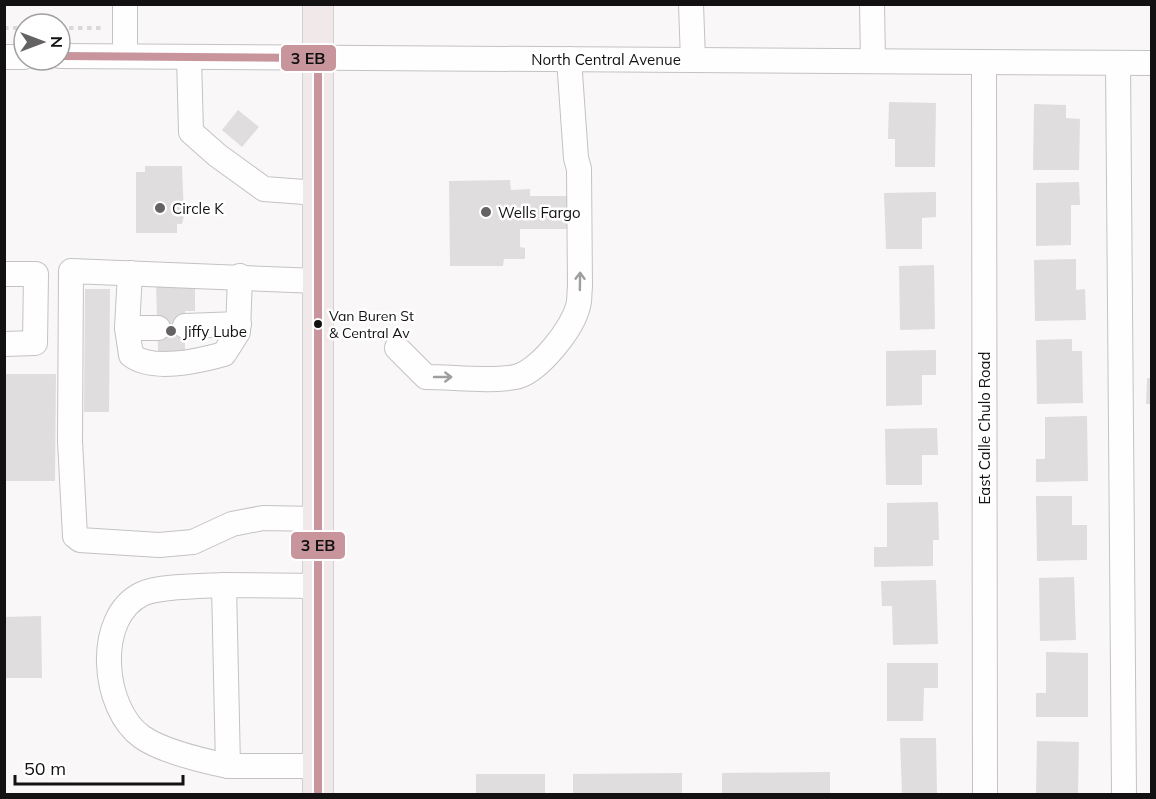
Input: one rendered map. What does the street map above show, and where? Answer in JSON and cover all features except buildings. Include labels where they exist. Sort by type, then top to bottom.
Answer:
[{"type":"main road","points":[[318,4],[318,780]]},
{"type":"street","points":[[125,4],[125,56]]},
{"type":"street","points":[[691,4],[693,60]]},
{"type":"street","points":[[872,4],[873,61]]},
{"type":"street","name":"North Central Avenue","points":[[72,56],[1152,63]]},
{"type":"street","points":[[189,57],[191,132],[217,155],[264,189],[318,192]]},
{"type":"street","points":[[397,348],[426,377],[517,377],[534,367],[553,348],[578,306],[580,287],[579,169],[569,59]]},
{"type":"street","name":"East Calle Chulo Road","points":[[984,62],[985,795]]},
{"type":"street","points":[[1118,63],[1125,795]]},
{"type":"street","points":[[318,281],[240,276],[71,271],[70,441],[75,536],[80,540],[159,544],[193,542],[232,524],[263,518],[318,519]]},
{"type":"street","points":[[130,273],[127,328],[131,355],[139,362],[193,363],[224,354],[238,332],[240,276]]},
{"type":"street","points":[[4,274],[36,274],[35,343],[4,344]]},
{"type":"street","points":[[185,326],[239,324]]},
{"type":"street","points":[[127,328],[158,328]]},
{"type":"street","points":[[318,586],[224,585],[143,593],[125,606],[113,631],[107,672],[114,696],[125,718],[142,737],[198,760],[318,780]]},
{"type":"street","points":[[224,585],[228,766]]},
{"type":"transit line","points":[[72,56],[318,58],[318,794]]},
{"type":"place","name":"Circle K","points":[[160,208]]},
{"type":"place","name":"Wells Fargo","points":[[486,212]]},
{"type":"place","name":"Van Buren St & Central Av","points":[[318,324]]},
{"type":"place","name":"Jiffy Lube","points":[[171,331]]}]
